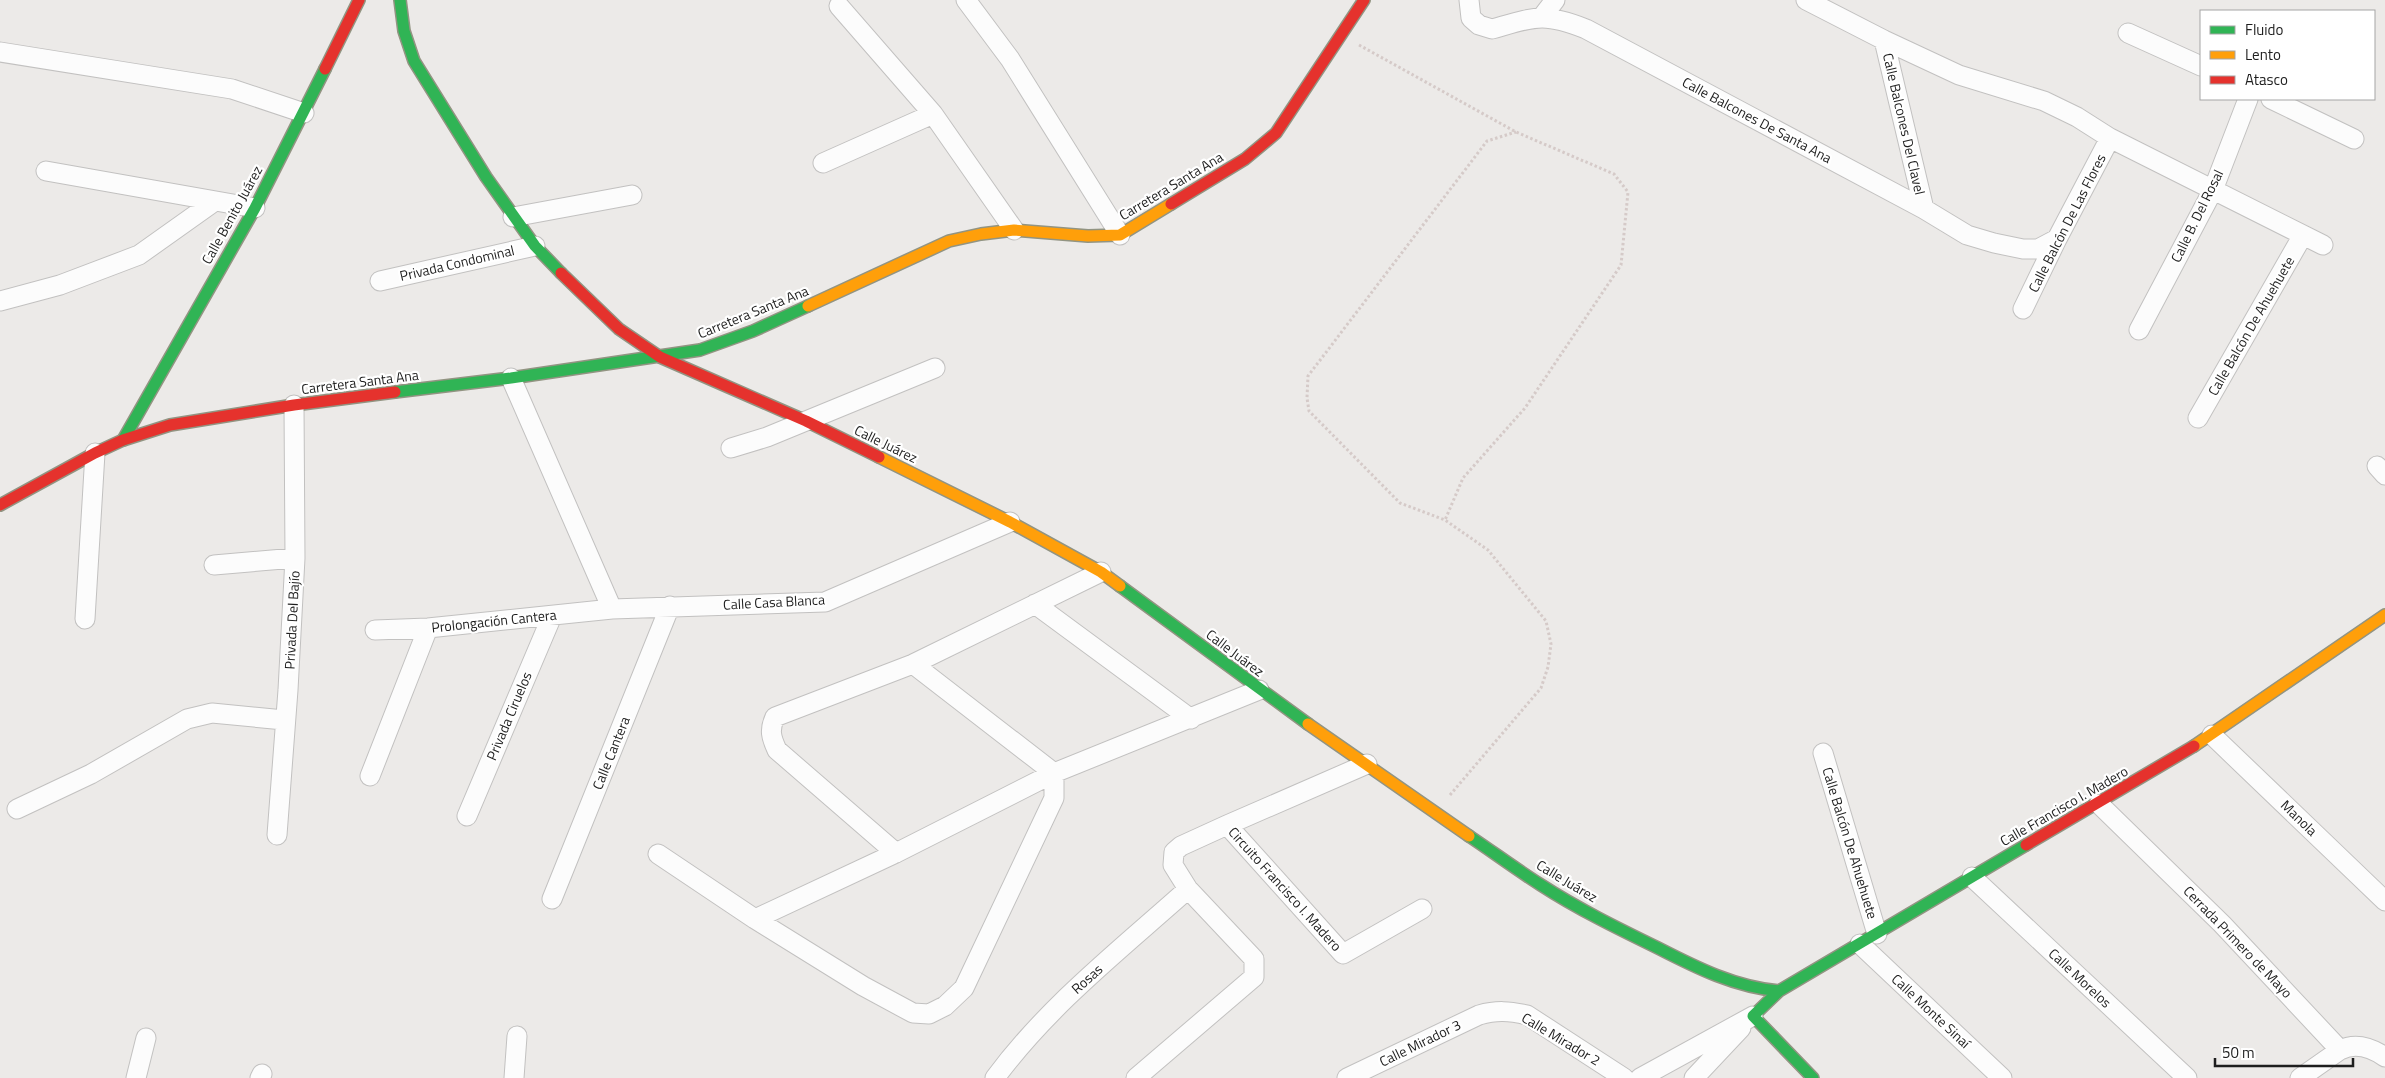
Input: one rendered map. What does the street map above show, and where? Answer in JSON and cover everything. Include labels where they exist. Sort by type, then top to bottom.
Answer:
[{"type":"street","name":"Calle Benito Juárez","points":[[123,440],[255,208],[359,0]]},
{"type":"street","points":[[400,0],[401,22],[405,41],[414,61],[513,217],[535,246],[588,301],[619,329],[660,357]]},
{"type":"street","points":[[966,0],[1010,59],[1120,235]]},
{"type":"street","name":"Carretera Santa Ana","points":[[0,505],[95,453],[123,440],[170,425],[294,405],[511,378],[700,350],[753,331],[949,241],[974,234],[1014,230],[1101,238],[1120,235],[1262,146],[1276,133],[1364,0]]},
{"type":"street","name":"Calle Balcones De Santa Ana","points":[[1469,0],[1471,18],[1485,28],[1542,17],[1564,20],[1586,29],[1924,209],[1967,235],[2023,249],[2038,249],[2057,239]]},
{"type":"street","points":[[1542,17],[1555,0]]},
{"type":"street","name":"Calle Balcón De Las Flores","points":[[1806,0],[1839,8],[1884,40],[1959,75],[2044,101],[2077,117],[2110,138],[2323,245]]},
{"type":"street","points":[[839,6],[933,114],[1014,230]]},
{"type":"street","points":[[2128,33],[2200,66]]},
{"type":"street","name":"Calle Balcones Del Clavel","points":[[1884,40],[1924,209]]},
{"type":"street","points":[[0,52],[232,90],[304,113]]},
{"type":"street","name":"Calle B. Del Rosal","points":[[2139,330],[2213,190],[2248,100]]},
{"type":"street","points":[[2273,100],[2354,139]]},
{"type":"street","points":[[824,163],[933,114]]},
{"type":"street","name":"Calle Balcón De Las Flores","points":[[2024,308],[2057,239],[2110,138]]},
{"type":"street","points":[[46,171],[255,208]]},
{"type":"street","points":[[513,217],[632,195]]},
{"type":"street","points":[[0,300],[60,285],[138,254],[216,201]]},
{"type":"street","name":"Calle Balcón De Ahuehuete","points":[[2198,418],[2303,235]]},
{"type":"street","name":"Privada Condominal","points":[[380,280],[535,246]]},
{"type":"street","name":"Calle Juárez","points":[[660,357],[806,421],[1010,522],[1101,572],[1259,690],[1542,886],[1617,928],[1700,969],[1736,983],[1779,991]]},
{"type":"street","points":[[731,448],[806,421],[935,368]]},
{"type":"street","points":[[511,378],[612,608]]},
{"type":"street","name":"Privada Del Bajío","points":[[277,835],[295,558],[294,405]]},
{"type":"street","points":[[85,619],[95,453]]},
{"type":"street","name":"Calle Casa Blanca","points":[[612,608],[825,602],[1010,522]]},
{"type":"street","points":[[214,565],[295,558]]},
{"type":"street","points":[[896,854],[776,750],[770,736],[770,727],[775,717],[913,664],[1101,572]]},
{"type":"street","points":[[1035,604],[1191,720]]},
{"type":"street","name":"Calle Cantera","points":[[552,899],[670,606]]},
{"type":"street","name":"Prolongación Cantera","points":[[375,630],[428,628],[612,608]]},
{"type":"street","name":"Calle Francisco I. Madero","points":[[1753,1016],[1779,991],[2099,804],[2212,735],[2385,615]]},
{"type":"street","name":"Privada Ciruelos","points":[[467,816],[552,616]]},
{"type":"street","points":[[370,776],[428,628]]},
{"type":"street","points":[[913,664],[1054,773]]},
{"type":"street","points":[[754,919],[896,854],[1054,773],[1191,720],[1259,690]]},
{"type":"street","points":[[18,809],[91,774],[187,719],[212,713],[284,720]]},
{"type":"street","name":"Manola","points":[[2212,735],[2385,901]]},
{"type":"street","name":"Calle Balcón De Ahuehuete","points":[[1822,753],[1877,934]]},
{"type":"street","points":[[1136,1078],[1254,977],[1254,959],[1188,889],[1173,865],[1174,852],[1181,846],[1227,825],[1367,764]]},
{"type":"street","points":[[658,854],[754,919],[863,986],[913,1013],[928,1014],[945,1006],[964,988],[1054,798],[1054,773]]},
{"type":"street","name":"Cerrada Primero de Mayo","points":[[2099,804],[2222,924],[2340,1050]]},
{"type":"street","name":"Circuito Francisco I. Madero","points":[[1227,825],[1343,954],[1422,910]]},
{"type":"street","name":"Calle Morelos","points":[[1972,878],[2188,1078]]},
{"type":"street","name":"Rosas","points":[[995,1078],[1018,1047],[1049,1014],[1188,889]]},
{"type":"street","name":"Calle Monte Sinaí","points":[[1860,944],[2002,1078]]},
{"type":"street","name":"Calle Mirador 3","points":[[1347,1078],[1479,1015],[1494,1011]]},
{"type":"street","name":"Calle Mirador 2","points":[[1494,1011],[1509,1011],[1527,1015],[1624,1078]]},
{"type":"street","points":[[1640,1078],[1753,1016]]},
{"type":"street","points":[[1694,1078],[1753,1016]]},
{"type":"street","points":[[1753,1016],[1813,1078]]},
{"type":"street","points":[[514,1078],[517,1036]]},
{"type":"street","points":[[136,1078],[146,1038]]},
{"type":"street","points":[[2303,1077],[2340,1050],[2355,1046],[2368,1048],[2385,1057]]},
{"type":"path","points":[[1341,35],[1516,132],[1614,174],[1628,192],[1621,265],[1525,408],[1463,478],[1445,520]]},
{"type":"path","points":[[1435,812],[1541,688],[1548,667],[1551,644],[1546,622],[1488,550],[1445,520],[1400,503],[1309,411],[1307,398],[1308,376],[1487,140],[1516,132]]},
{"type":"traffic: fast","points":[[400,0],[404,31],[414,61],[486,177],[535,246],[561,273]]},
{"type":"traffic: fast","points":[[123,440],[255,208],[325,69]]},
{"type":"traffic: fast","points":[[395,392],[511,378],[700,350],[753,331],[808,306]]},
{"type":"traffic: fast","points":[[1120,586],[1308,724]]},
{"type":"traffic: fast","points":[[1469,836],[1555,894],[1628,934],[1717,976],[1763,989],[1779,991]]},
{"type":"traffic: fast","points":[[1813,1078],[1753,1016],[1779,991],[2026,845]]},
{"type":"traffic: slow","points":[[808,306],[949,241],[981,234],[1014,230],[1088,236],[1120,235],[1171,204]]},
{"type":"traffic: slow","points":[[879,457],[1010,522],[1101,572],[1120,586]]},
{"type":"traffic: slow","points":[[2194,746],[2385,615]]},
{"type":"traffic: slow","points":[[1308,724],[1469,836]]},
{"type":"traffic: jam","points":[[325,69],[359,0]]},
{"type":"traffic: jam","points":[[1171,204],[1245,159],[1276,133],[1364,0]]},
{"type":"traffic: jam","points":[[561,273],[619,329],[660,357],[806,421],[879,457]]},
{"type":"traffic: jam","points":[[0,505],[95,453],[123,440],[170,425],[294,405],[395,392]]},
{"type":"traffic: jam","points":[[2026,845],[2194,746]]}]
